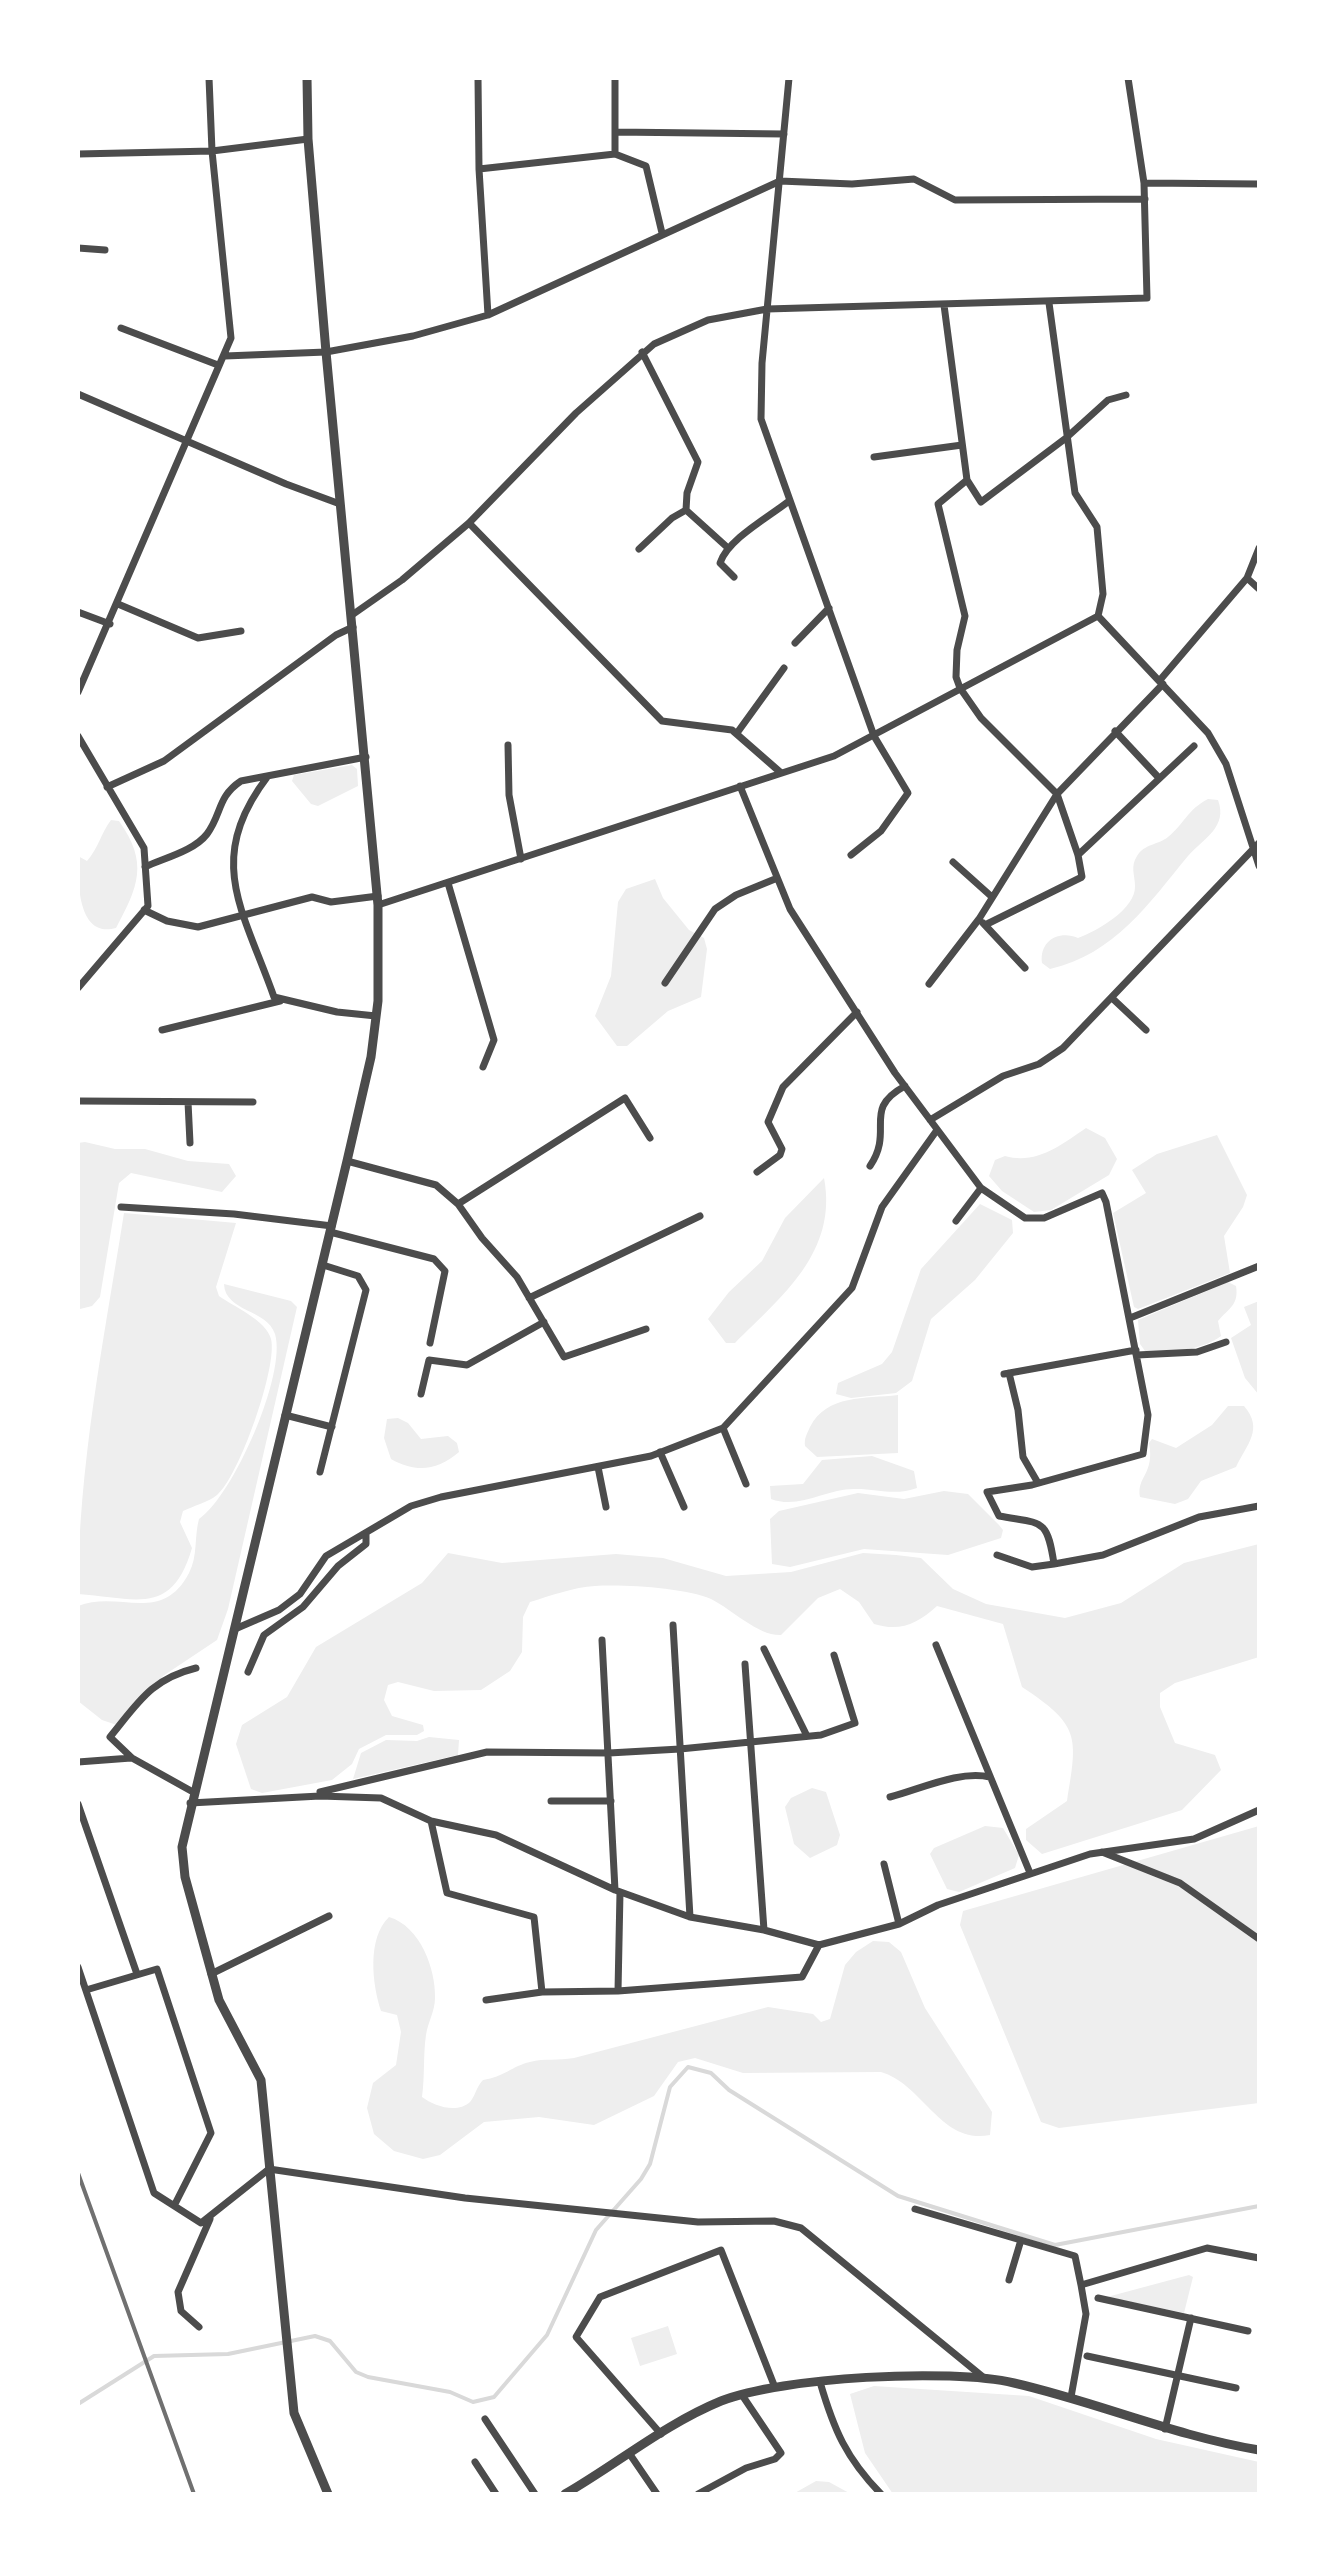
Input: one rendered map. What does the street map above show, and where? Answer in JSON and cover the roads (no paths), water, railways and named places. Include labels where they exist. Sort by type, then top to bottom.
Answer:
[{"type":"street","points":[[78,692],[231,338],[212,151],[209,78]]},
{"type":"street","points":[[307,78],[308,139],[326,352],[378,900],[376,1016],[371,1057],[323,1265],[191,1797],[182,1847],[185,1877],[219,2000],[261,2080],[294,2413],[328,2494]]},
{"type":"street","points":[[478,78],[479,169],[488,315]]},
{"type":"street","points":[[615,78],[615,154]]},
{"type":"street","points":[[789,78],[767,309],[761,419],[874,736],[908,793],[881,831],[851,855]]},
{"type":"street","points":[[352,615],[402,580],[469,523],[576,413],[622,375],[642,352],[671,335],[708,320],[767,309],[1147,298],[1144,183],[1128,78]]},
{"type":"street","points":[[615,132],[784,134]]},
{"type":"street","points":[[78,154],[212,151],[308,139]]},
{"type":"street","points":[[479,169],[615,154],[646,166],[662,233]]},
{"type":"street","points":[[225,356],[326,352],[413,336],[488,315],[780,181],[852,184],[914,179],[955,200],[1145,199]]},
{"type":"street","points":[[1144,183],[1259,184]]},
{"type":"street","points":[[78,248],[105,250]]},
{"type":"street","points":[[144,910],[167,921],[198,927],[312,897],[331,902],[378,900],[448,883],[834,756],[1098,616],[1103,594],[1097,527],[1075,493],[1049,303]]},
{"type":"street","points":[[944,305],[967,480],[981,502],[1066,438],[1108,400],[1126,395]]},
{"type":"street","points":[[121,328],[218,365]]},
{"type":"street","points":[[642,352],[698,462],[687,493],[686,510]]},
{"type":"street","points":[[78,394],[286,484],[340,504]]},
{"type":"street","points":[[874,457],[962,445]]},
{"type":"street","points":[[967,480],[938,504],[965,616],[957,650],[956,677],[981,718],[1057,794],[1078,855],[1082,877],[985,925]]},
{"type":"street","points":[[734,577],[720,563],[728,548],[789,501]]},
{"type":"street","points":[[686,510],[728,548]]},
{"type":"street","points":[[639,549],[672,518],[686,510]]},
{"type":"street","points":[[469,523],[662,721],[737,733],[780,772]]},
{"type":"street","points":[[929,984],[979,919],[1057,794],[1161,682],[1247,578],[1259,548]]},
{"type":"street","points":[[1247,578],[1259,579]]},
{"type":"street","points":[[1247,578],[1259,589]]},
{"type":"street","points":[[118,604],[198,638],[241,631]]},
{"type":"street","points":[[795,643],[829,608]]},
{"type":"street","points":[[78,612],[110,624]]},
{"type":"street","points":[[1098,616],[1208,733],[1226,764],[1256,846],[1259,866]]},
{"type":"street","points":[[107,787],[164,761],[336,635],[353,627]]},
{"type":"street","points":[[737,733],[784,668]]},
{"type":"street","points":[[1115,731],[1159,778]]},
{"type":"street","points":[[78,736],[144,848],[148,906],[78,988]]},
{"type":"street","points":[[508,745],[509,795],[521,859]]},
{"type":"street","points":[[1078,855],[1194,746]]},
{"type":"street","points":[[145,867],[190,848],[207,834],[226,791],[241,781],[366,757]]},
{"type":"street","points":[[268,776],[252,797],[231,854],[233,881],[274,997],[280,1001],[376,1016]]},
{"type":"street","points":[[740,786],[775,879],[790,909],[905,1086],[981,1188],[1025,1218],[1044,1218],[1102,1193],[1148,1415],[1143,1454],[1038,1483],[987,1492],[999,1516],[1041,1524],[1048,1531],[1054,1564]]},
{"type":"street","points":[[930,1120],[1003,1076],[1039,1064],[1063,1048],[1256,846]]},
{"type":"street","points":[[953,862],[992,897]]},
{"type":"street","points":[[665,983],[715,909],[736,895],[775,879]]},
{"type":"street","points":[[448,883],[494,1040],[483,1067]]},
{"type":"street","points":[[979,919],[1025,968]]},
{"type":"street","points":[[1112,998],[1146,1030]]},
{"type":"street","points":[[162,1030],[237,1015],[280,1001]]},
{"type":"street","points":[[757,1172],[780,1155],[782,1149],[768,1122],[773,1103],[783,1087],[857,1012]]},
{"type":"street","points":[[870,1166],[882,1147],[880,1118],[887,1097],[905,1086]]},
{"type":"street","points":[[458,1204],[625,1098],[650,1138]]},
{"type":"street","points":[[78,1101],[253,1102]]},
{"type":"street","points":[[188,1102],[190,1143]]},
{"type":"street","points":[[235,1629],[279,1610],[300,1594],[326,1556],[411,1506],[441,1497],[660,1452],[723,1428],[852,1288],[882,1207],[937,1130]]},
{"type":"street","points":[[347,1161],[436,1185],[458,1204],[482,1238],[517,1277],[564,1357],[646,1329]]},
{"type":"street","points":[[956,1221],[981,1188]]},
{"type":"street","points":[[121,1207],[234,1214],[331,1229],[434,1259],[445,1271],[430,1343]]},
{"type":"street","points":[[529,1298],[700,1216]]},
{"type":"street","points":[[320,1472],[366,1290],[358,1276],[323,1265]]},
{"type":"street","points":[[1130,1318],[1259,1266]]},
{"type":"street","points":[[421,1394],[429,1360],[467,1365],[544,1322]]},
{"type":"street","points":[[1038,1483],[1023,1457],[1018,1410],[1006,1373],[1136,1353],[1197,1352],[1226,1342]]},
{"type":"street","points":[[285,1415],[332,1427]]},
{"type":"street","points":[[723,1428],[746,1484]]},
{"type":"street","points":[[660,1452],[684,1507]]},
{"type":"street","points":[[598,1467],[606,1507]]},
{"type":"street","points":[[997,1555],[1032,1567],[1103,1555],[1199,1517],[1259,1506]]},
{"type":"street","points":[[248,1672],[264,1635],[321,1590],[338,1566],[366,1544],[366,1534]]},
{"type":"street","points":[[673,1625],[690,1917]]},
{"type":"street","points":[[602,1640],[617,1891],[618,1991]]},
{"type":"street","points":[[936,1645],[1030,1873]]},
{"type":"street","points":[[764,1649],[807,1736]]},
{"type":"street","points":[[302,1797],[487,1752],[609,1753],[807,1736],[855,1723],[834,1655]]},
{"type":"street","points":[[745,1664],[753,1741],[764,1930]]},
{"type":"street","points":[[196,1668],[164,1678],[128,1712],[110,1737],[132,1758],[191,1797],[381,1798],[431,1821],[496,1835],[617,1891],[690,1917],[764,1930],[819,1945],[899,1924],[938,1905],[1100,1852],[1194,1839],[1259,1810]]},
{"type":"street","points":[[78,1762],[132,1758]]},
{"type":"street","points":[[890,1797],[948,1780],[980,1775],[990,1777]]},
{"type":"street","points":[[551,1801],[611,1801]]},
{"type":"street","points":[[78,1804],[137,1974]]},
{"type":"street","points":[[431,1821],[447,1893],[534,1917],[542,1992]]},
{"type":"street","points":[[1100,1852],[1180,1883],[1259,1939]]},
{"type":"street","points":[[884,1864],[899,1924]]},
{"type":"street","points":[[211,1974],[329,1916]]},
{"type":"street","points":[[486,2000],[542,1992],[618,1991],[802,1977],[819,1945]]},
{"type":"street","points":[[78,1967],[154,2193],[201,2223],[269,2169],[465,2198],[698,2222],[759,2220],[801,2228],[983,2377]]},
{"type":"street","points":[[86,1990],[157,1969],[211,2133],[175,2204]]},
{"type":"street","points":[[915,2209],[1075,2256],[1086,2314],[1071,2397]]},
{"type":"street","points":[[199,2327],[181,2311],[178,2292],[211,2217]]},
{"type":"street","points":[[1009,2280],[1021,2240]]},
{"type":"street","points":[[1081,2285],[1207,2248],[1259,2258]]},
{"type":"street","points":[[661,2434],[576,2337],[600,2297],[721,2250],[774,2385]]},
{"type":"street","points":[[1098,2298],[1248,2331]]},
{"type":"street","points":[[1165,2429],[1191,2318]]},
{"type":"street","points":[[1087,2356],[1236,2388]]},
{"type":"street","points":[[569,2493],[629,2453],[720,2402],[774,2385],[820,2382],[983,2377],[1071,2397],[1165,2429],[1259,2450]]},
{"type":"street","points":[[820,2382],[834,2431],[856,2468],[881,2494]]},
{"type":"street","points":[[698,2494],[746,2468],[775,2459],[781,2453],[742,2395]]},
{"type":"street","points":[[485,2419],[535,2494]]},
{"type":"street","points":[[629,2453],[657,2494]]},
{"type":"street","points":[[475,2462],[496,2494]]},
{"type":"waterway","points":[[78,2404],[154,2356],[228,2354],[315,2336],[330,2341],[356,2372],[368,2377],[450,2392],[473,2402],[494,2397],[547,2335],[596,2230],[641,2179],[650,2164],[670,2087],[688,2067],[711,2073],[729,2090],[898,2196],[1055,2245],[1259,2206]]},
{"type":"railway","points":[[78,2173],[194,2494]]}]
